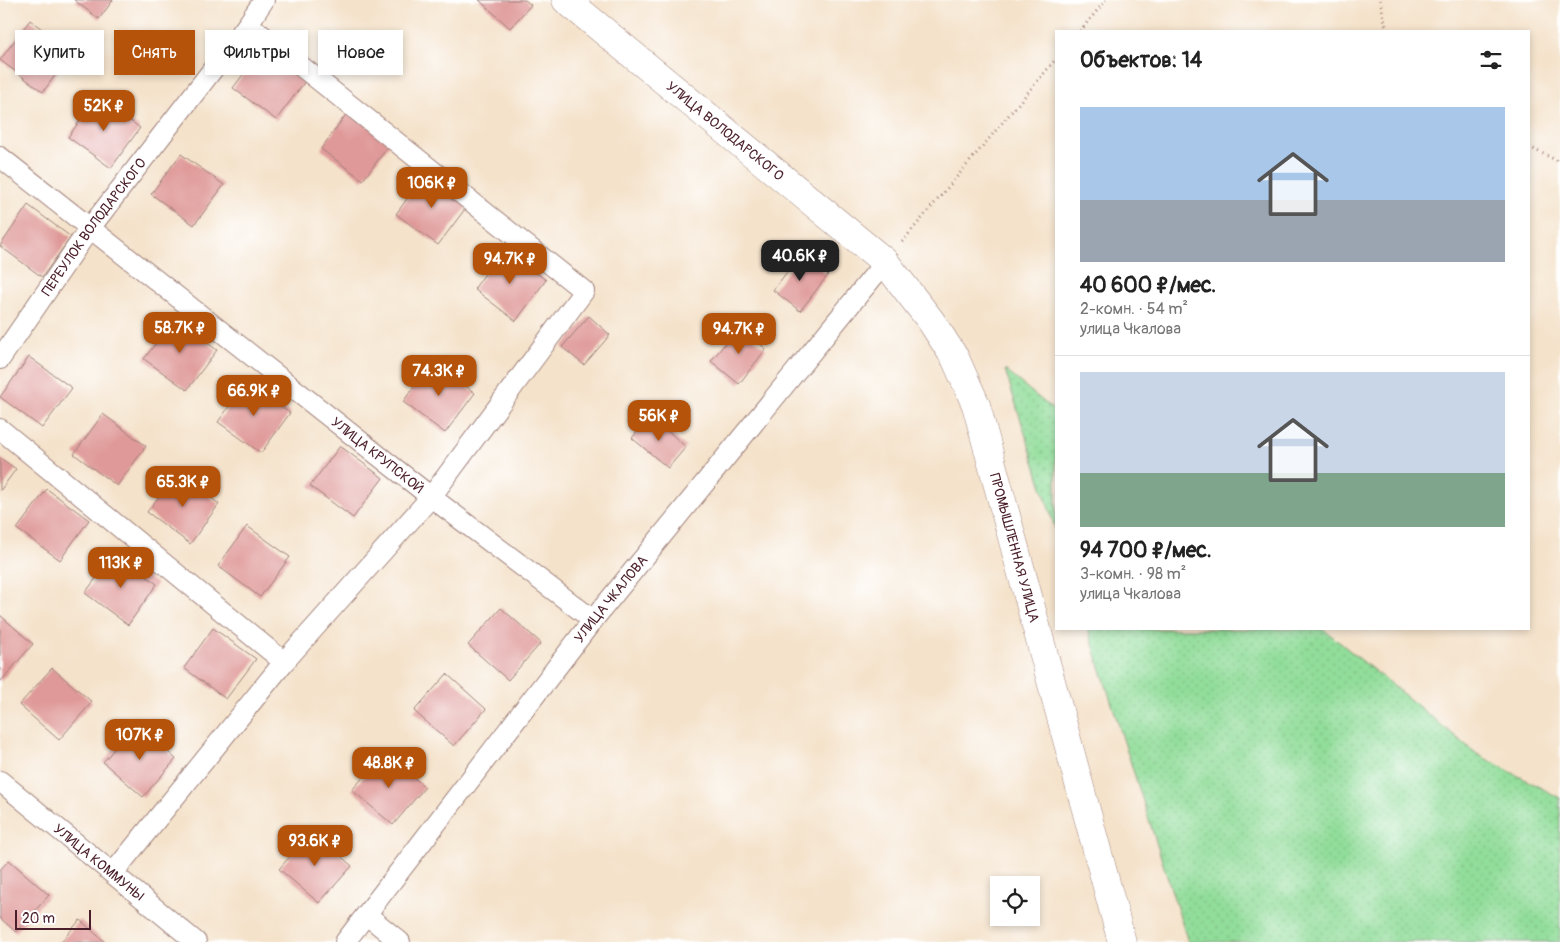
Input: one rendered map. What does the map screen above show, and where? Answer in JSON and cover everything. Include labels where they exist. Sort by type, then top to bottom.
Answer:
[{"type":"main road","name":"УЛИЦА ВОЛОДАРСКОГО","points":[[566,0],[885,262]]},
{"type":"main road","name":"ПРОМЫШЛЕННАЯ УЛИЦА","points":[[885,262],[931,321],[955,358],[976,405],[1122,942]]},
{"type":"street","name":"ПЕРЕУЛОК ВОЛОДАРСКОГО","points":[[0,360],[90,228],[248,24],[264,0]]},
{"type":"street","points":[[114,872],[284,662],[431,497],[584,291],[248,24]]},
{"type":"street","name":"УЛИЦА КРУПСКОЙ","points":[[0,157],[431,497],[593,620]]},
{"type":"street","name":"УЛИЦА ЧКАЛОВА","points":[[345,942],[593,620],[885,262]]},
{"type":"street","points":[[0,429],[284,662]]},
{"type":"street","name":"УЛИЦА КОММУНЫ","points":[[0,781],[114,872],[196,942]]},
{"type":"street","points":[[367,915],[400,942]]},
{"type":"path","points":[[1081,30],[1106,0]]},
{"type":"path","points":[[1380,0],[1387,30]]},
{"type":"path","points":[[885,262],[1055,60]]},
{"type":"path","points":[[1530,147],[1560,162]]},
{"type":"green space","points":[[1005,370],[1055,411],[1055,528]]},
{"type":"green space","points":[[1088,630],[1324,630],[1477,754],[1560,798],[1560,942],[1188,942]]},
{"type":"building","points":[[74,0],[113,0],[99,19]]},
{"type":"building","points":[[479,0],[525,0],[531,5],[510,28]]},
{"type":"building","points":[[30,20],[43,30],[22,30]]},
{"type":"building","points":[[15,40],[15,71],[0,60]]},
{"type":"building","points":[[20,75],[55,75],[43,92]]},
{"type":"building","points":[[243,75],[299,75],[306,80],[276,120],[233,88]]},
{"type":"building","points":[[98,96],[140,128],[111,168],[68,137]]},
{"type":"building","points":[[350,109],[393,140],[363,180],[321,149]]},
{"type":"building","points":[[181,154],[224,185],[194,225],[151,194]]},
{"type":"building","points":[[425,174],[468,205],[438,245],[396,214]]},
{"type":"building","points":[[28,205],[71,237],[42,277],[0,246]]},
{"type":"building","points":[[503,249],[546,280],[516,321],[474,289]]},
{"type":"building","points":[[801,254],[828,275],[800,311],[773,290]]},
{"type":"building","points":[[589,316],[610,335],[584,365],[562,347]]},
{"type":"building","points":[[174,319],[217,350],[187,390],[144,359]]},
{"type":"building","points":[[739,326],[766,349],[739,384],[711,361]]},
{"type":"building","points":[[29,357],[72,388],[42,428],[0,397]]},
{"type":"building","points":[[432,361],[475,393],[445,433],[403,402]]},
{"type":"building","points":[[247,382],[290,413],[261,453],[218,422]]},
{"type":"building","points":[[103,414],[146,446],[117,486],[74,454]]},
{"type":"building","points":[[651,416],[686,447],[668,468],[632,438]]},
{"type":"building","points":[[340,446],[383,478],[353,518],[310,486]]},
{"type":"building","points":[[0,458],[16,469],[0,491]]},
{"type":"building","points":[[177,473],[219,504],[190,544],[147,512]]},
{"type":"building","points":[[47,489],[89,520],[60,560],[17,529]]},
{"type":"building","points":[[247,526],[290,557],[260,597],[218,566]]},
{"type":"building","points":[[115,553],[157,584],[128,625],[85,593]]},
{"type":"building","points":[[501,608],[541,643],[508,680],[468,645]]},
{"type":"building","points":[[0,615],[33,644],[0,682]]},
{"type":"building","points":[[213,628],[256,659],[226,699],[184,668]]},
{"type":"building","points":[[52,668],[92,702],[59,740],[19,705]]},
{"type":"building","points":[[447,674],[486,709],[454,746],[414,711]]},
{"type":"building","points":[[136,724],[176,759],[143,797],[103,762]]},
{"type":"building","points":[[385,753],[425,787],[393,825],[352,790]]},
{"type":"building","points":[[312,831],[352,866],[319,903],[279,869]]},
{"type":"building","points":[[9,860],[49,895],[16,932],[0,918],[0,870]]},
{"type":"building","points":[[80,920],[105,942],[61,942]]}]
